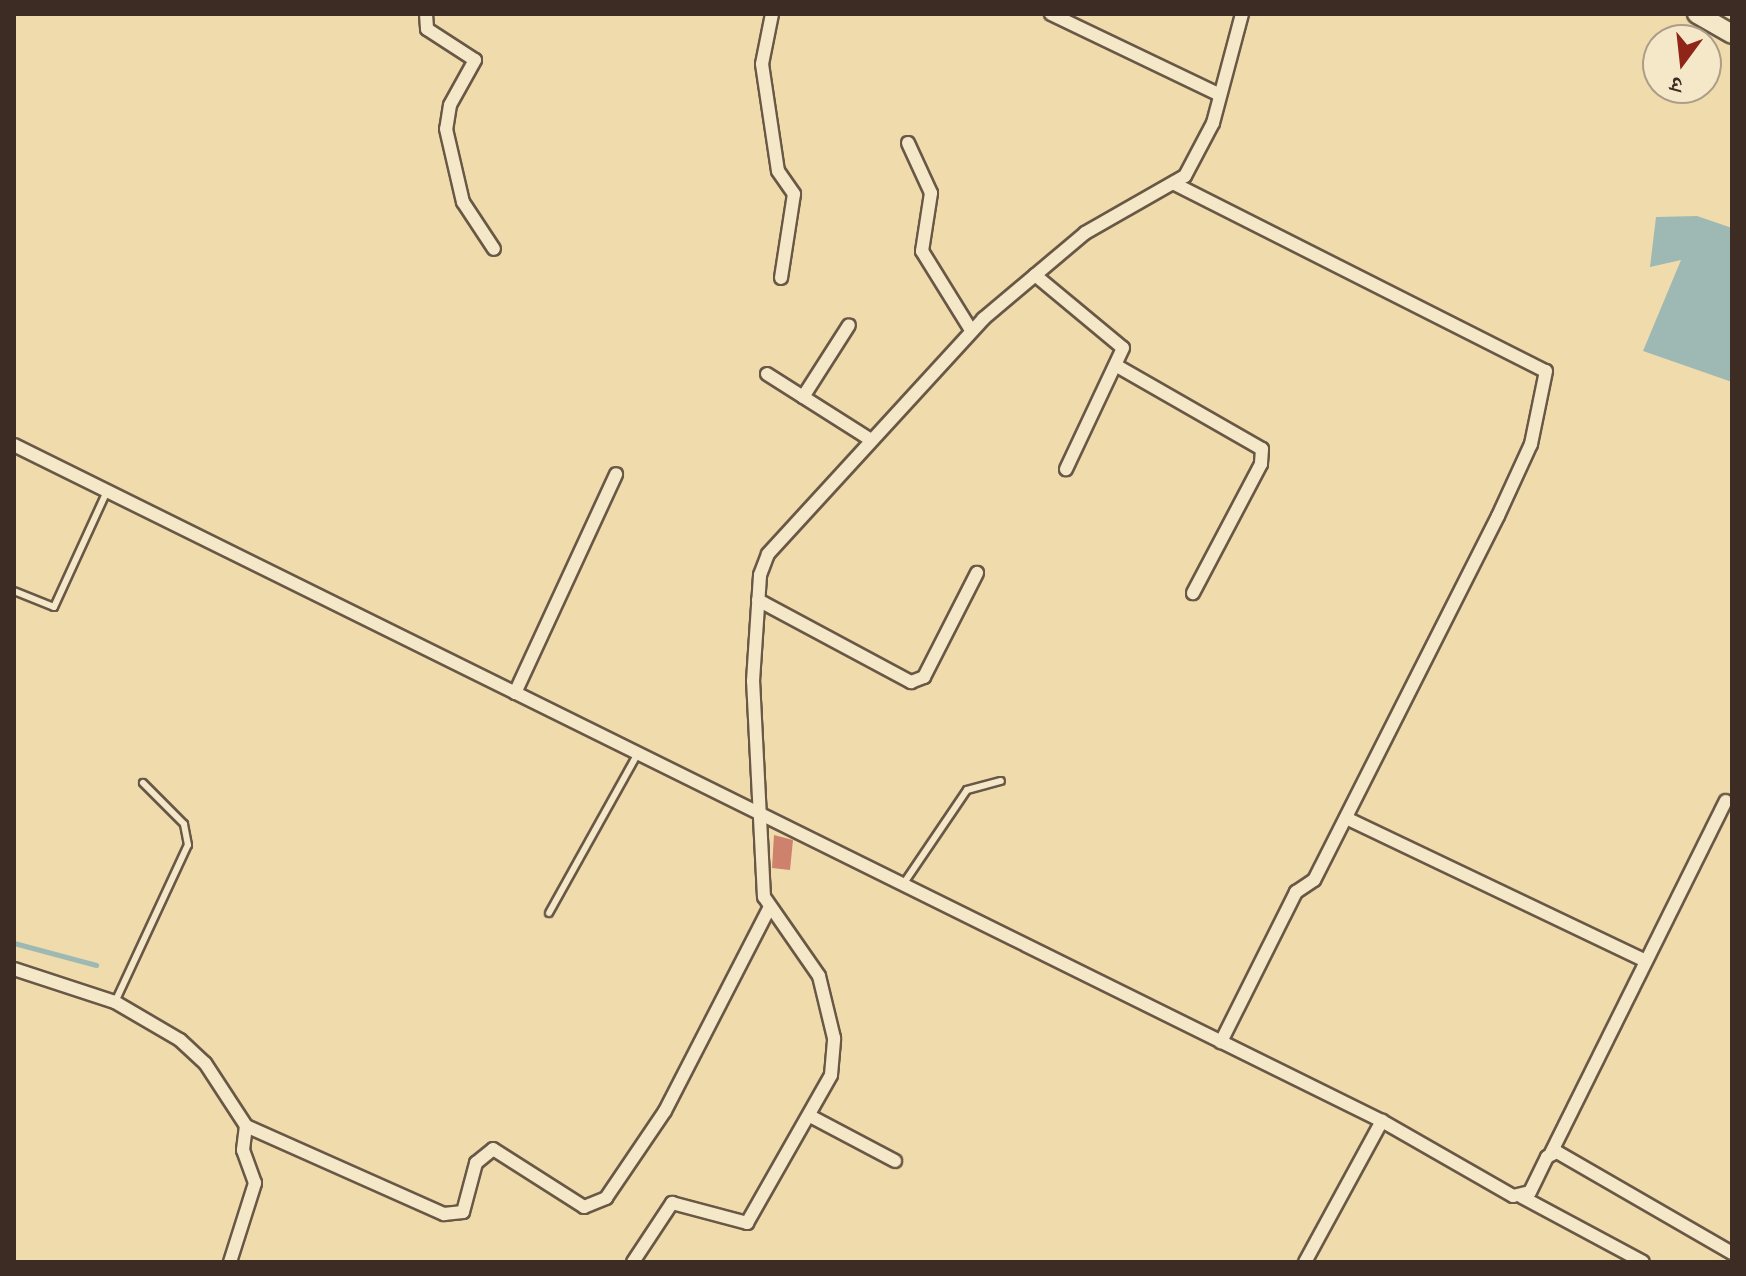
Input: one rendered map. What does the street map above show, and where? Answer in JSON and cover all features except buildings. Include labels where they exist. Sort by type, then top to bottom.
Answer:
[{"type":"street","points":[[426,14],[427,29],[475,60],[450,105],[446,129],[463,202],[494,249]]},
{"type":"street","points":[[772,14],[762,64],[778,171],[794,194],[781,278]]},
{"type":"street","points":[[1051,14],[1218,94]]},
{"type":"street","points":[[14,969],[115,1002],[191,1048],[246,1126],[454,1217],[463,1212],[485,1150],[503,1152],[576,1205],[599,1204],[690,1069],[769,909],[754,755],[758,600],[760,575],[779,536],[971,330],[1085,233],[1175,184],[1194,164],[1242,14]]},
{"type":"street","points":[[1697,14],[1732,34]]},
{"type":"street","points":[[908,143],[931,193],[922,251],[971,330]]},
{"type":"street","points":[[1175,184],[1546,371],[1531,444],[1312,884],[1296,892],[1221,1042]]},
{"type":"street","points":[[1035,275],[1122,343],[1117,366],[1066,469]]},
{"type":"street","points":[[803,397],[849,325]]},
{"type":"street","points":[[1117,366],[1262,449],[1261,464],[1193,593]]},
{"type":"street","points":[[767,374],[868,438]]},
{"type":"street","points":[[14,445],[638,753],[900,889],[1382,1121],[1643,1262]]},
{"type":"street","points":[[515,693],[616,474]]},
{"type":"street","points":[[758,600],[911,682],[924,677],[977,573]]},
{"type":"street","points":[[1522,1197],[1551,1153],[1726,801]]},
{"type":"street","points":[[1346,818],[1646,961]]},
{"type":"street","points":[[633,1262],[672,1203],[734,1226],[747,1223],[812,1117],[831,1075],[834,1038],[819,976],[769,909]]},
{"type":"street","points":[[812,1117],[895,1161]]},
{"type":"street","points":[[1305,1262],[1382,1121]]},
{"type":"street","points":[[230,1262],[255,1183],[243,1150],[246,1126]]},
{"type":"street","points":[[1551,1153],[1732,1253]]},
{"type":"lane","points":[[14,591],[54,607],[107,490]]},
{"type":"lane","points":[[549,913],[638,753]]},
{"type":"lane","points":[[900,889],[967,790],[1001,781]]},
{"type":"lane","points":[[115,1002],[188,845],[184,824],[143,783]]},
{"type":"water","points":[[1697,216],[1732,228],[1732,382],[1643,351],[1681,260],[1650,267],[1656,217]]},
{"type":"waterway","points":[[14,943],[96,965]]}]
